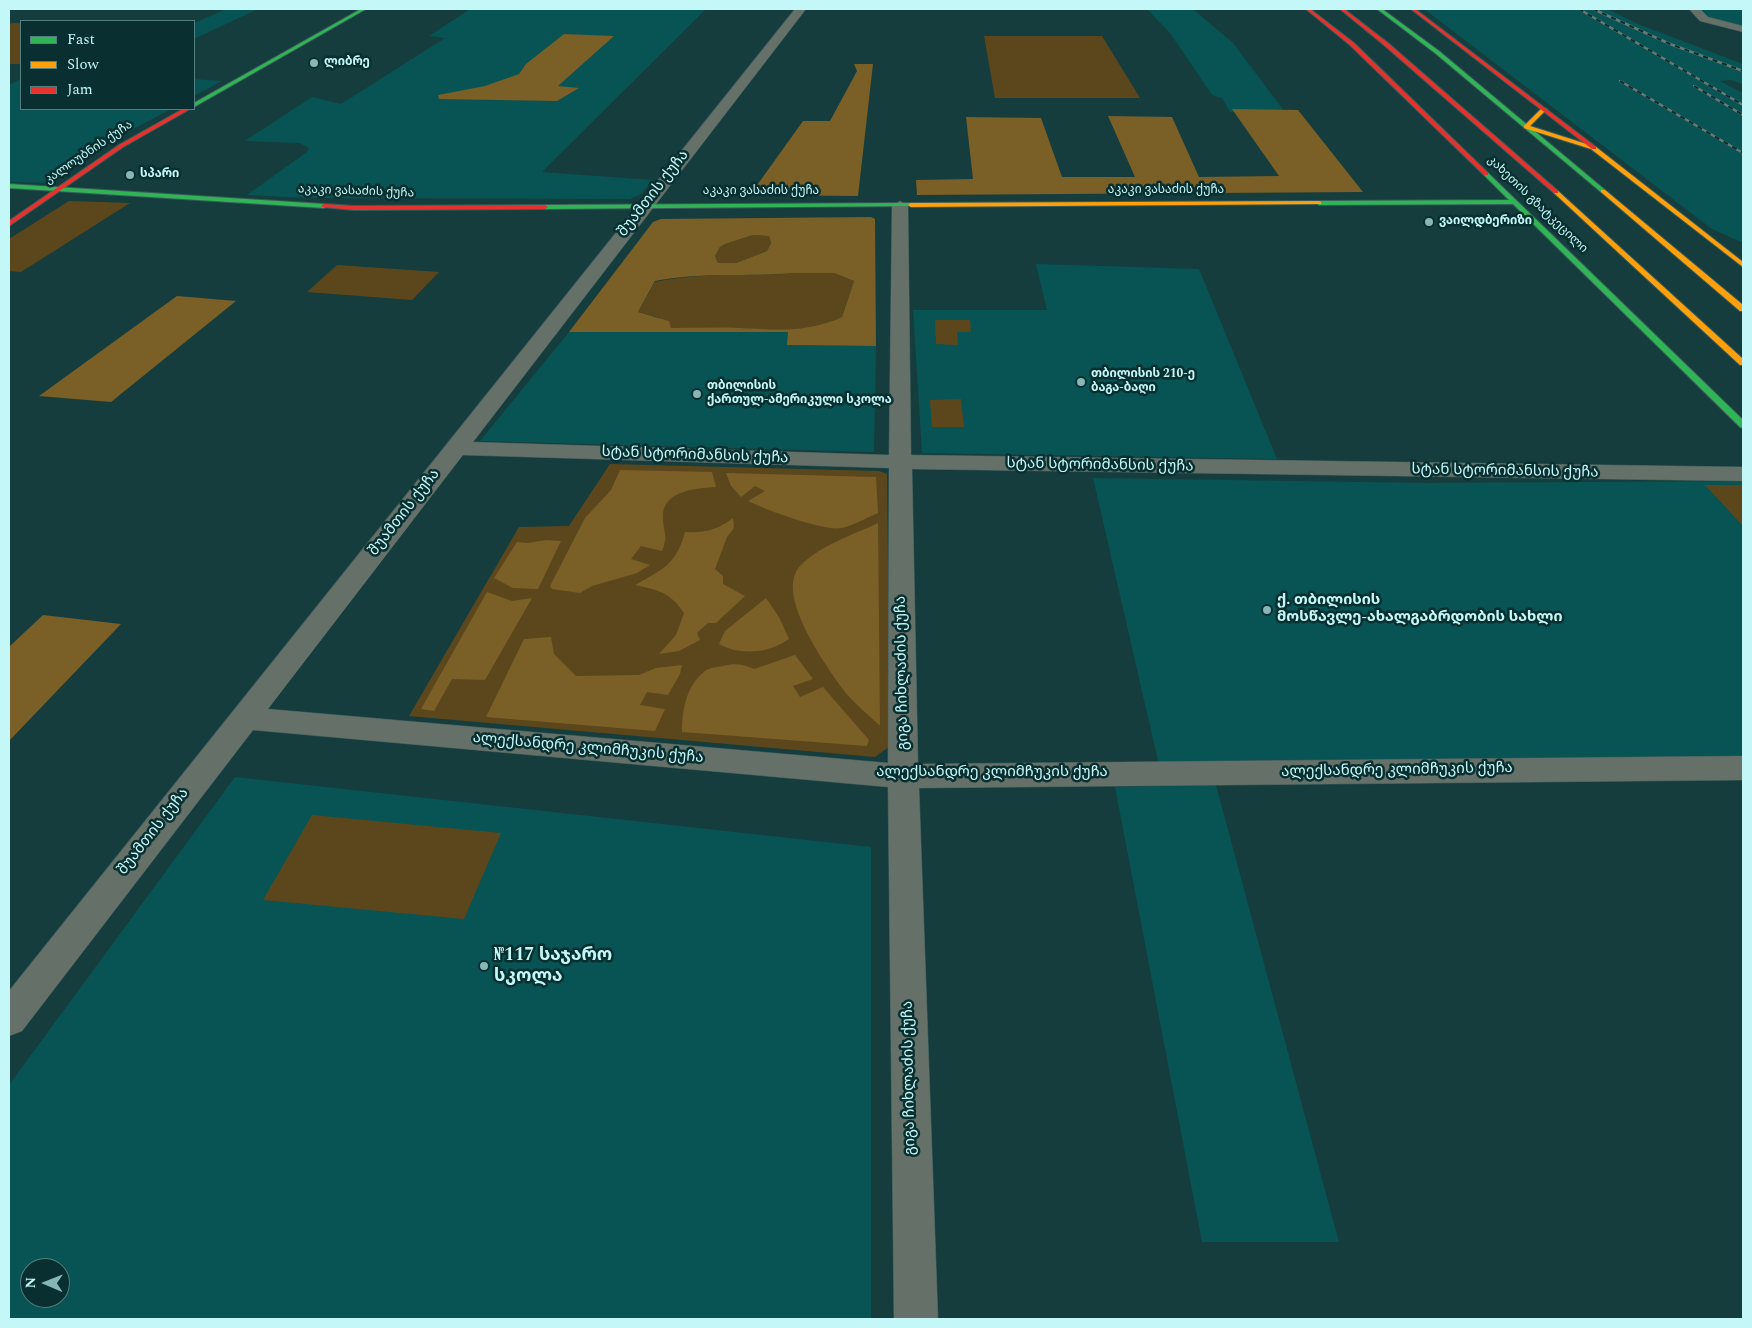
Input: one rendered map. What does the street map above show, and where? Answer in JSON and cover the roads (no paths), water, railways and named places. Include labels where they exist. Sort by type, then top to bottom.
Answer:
[{"type":"main road","points":[[195,104],[364,9]]},
{"type":"main road","name":"კახეთის გზატკეცილი","points":[[1308,9],[1352,44],[1743,425]]},
{"type":"main road","name":"კახეთის გზატკეცილი","points":[[1342,9],[1386,44],[1565,199],[1743,363]]},
{"type":"main road","points":[[1379,9],[1437,52],[1743,309]]},
{"type":"main road","points":[[1412,9],[1544,109],[1743,265]]},
{"type":"main road","points":[[1526,127],[1544,109]]},
{"type":"main road","name":"კალოუბნის ქუჩა","points":[[9,224],[121,146],[184,110]]},
{"type":"main road","points":[[1526,127],[1591,147]]},
{"type":"main road","name":"აკაკი ვასაძის ქუჩა","points":[[9,186],[354,208],[1514,202]]},
{"type":"street","name":"შუამთის ქუჩა","points":[[9,1019],[242,718],[456,448],[761,57],[801,9]]},
{"type":"street","points":[[1694,9],[1709,21],[1743,29]]},
{"type":"street","name":"გიგა ჩიხლაძის ქუჩა","points":[[900,206],[900,462],[904,776],[916,1319]]},
{"type":"street","name":"სტან სტორიმანსის ქუჩა","points":[[456,448],[900,462],[1743,474]]},
{"type":"street","name":"ალექსანდრე კლიმჩუკის ქუჩა","points":[[242,718],[904,776],[1743,768]]},
{"type":"railway","points":[[1579,9],[1743,105]]},
{"type":"railway","points":[[1593,9],[1670,44],[1743,71]]},
{"type":"railway","points":[[1620,81],[1743,153]]},
{"type":"railway","points":[[1694,86],[1743,115]]},
{"type":"place","name":"ლიბრე","points":[[314,63]]},
{"type":"place","name":"სპარი","points":[[130,175]]},
{"type":"place","name":"ვაილდბერიზი","points":[[1429,222]]},
{"type":"place","name":"თბილისის 210-ე ბაგა-ბაღი","points":[[1081,382]]},
{"type":"place","name":"თბილისის ქართულ-ამერიკული სკოლა","points":[[697,394]]},
{"type":"place","name":"ქ. თბილისის მოსწავლე-ახალგაბრდობის სახლი","points":[[1267,610]]},
{"type":"place","name":"№117 საჯარო სკოლა","points":[[484,966]]}]
